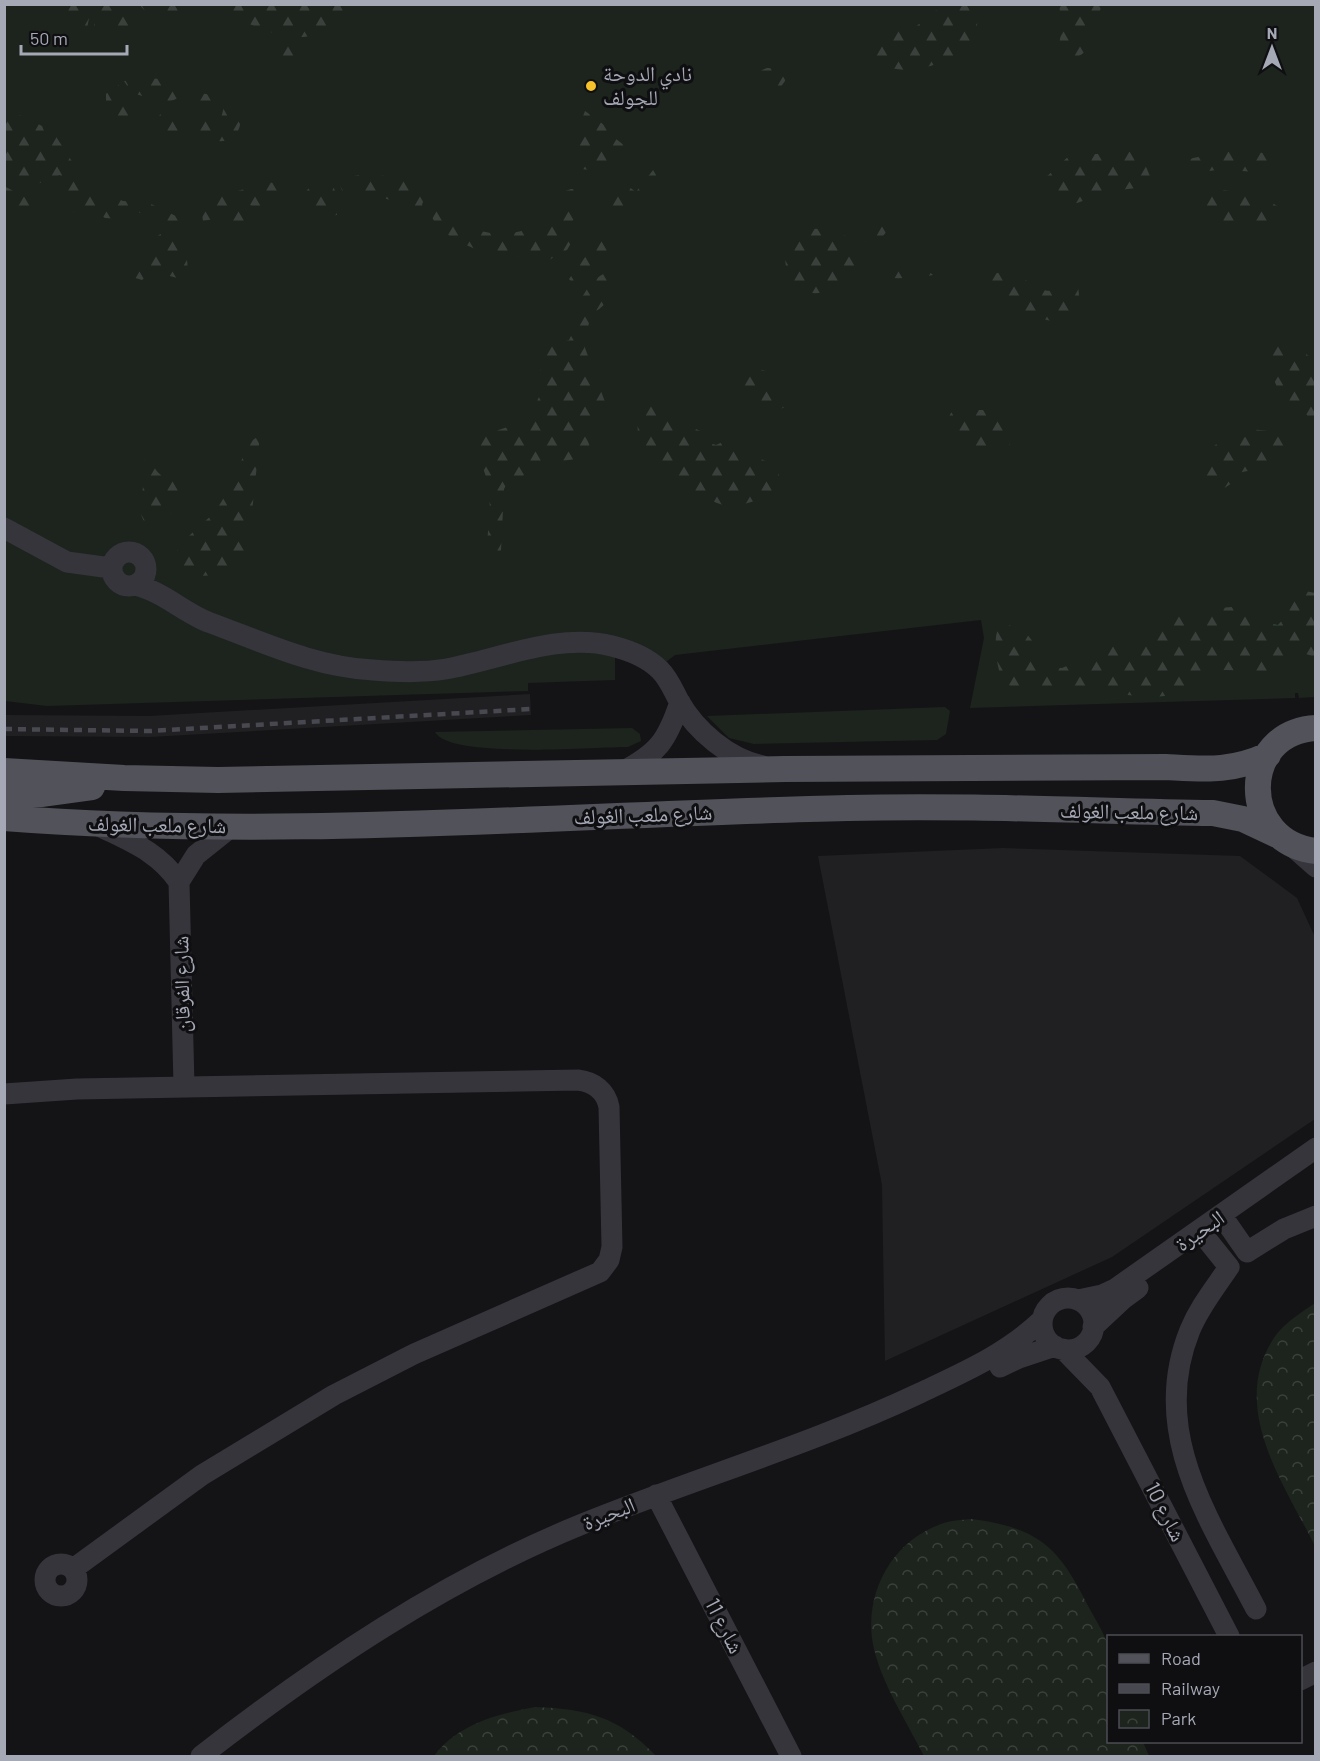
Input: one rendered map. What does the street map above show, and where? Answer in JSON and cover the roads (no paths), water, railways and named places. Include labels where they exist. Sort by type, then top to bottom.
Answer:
[{"type":"main road","points":[[1283,839],[1264,818],[1257,797],[1258,775],[1268,755],[1291,734],[1316,728]]},
{"type":"main road","name":"شارع ملعب الغولف","points":[[4,771],[124,778],[218,780],[785,769],[1166,767],[1224,770],[1268,755]]},
{"type":"main road","points":[[4,794],[69,791],[124,778]]},
{"type":"main road","name":"شارع ملعب الغولف","points":[[4,818],[97,825],[231,827],[852,807],[1213,813],[1243,819],[1283,839],[1316,850]]},
{"type":"street","points":[[4,528],[67,562],[111,568]]},
{"type":"street","points":[[111,568],[118,555],[128,551],[142,557],[141,577],[147,588],[207,621],[315,662],[372,670],[443,669],[546,647],[591,642],[627,651],[658,668],[669,680],[680,702],[708,737],[750,763],[785,769]]},
{"type":"street","points":[[111,568],[119,583],[141,577]]},
{"type":"street","points":[[620,773],[648,759],[661,746],[669,735],[680,702]]},
{"type":"street","points":[[97,825],[154,854],[167,865],[179,882],[196,855],[231,827]]},
{"type":"street","points":[[1283,839],[1316,867]]},
{"type":"street","name":"شارع الفرقان","points":[[179,882],[184,1086]]},
{"type":"street","points":[[4,1094],[184,1086],[584,1080],[605,1096],[609,1107],[611,1254],[606,1266],[592,1278],[414,1354],[324,1400],[202,1475],[73,1569]]},
{"type":"street","name":"البحيرة","points":[[1226,1221],[1316,1148]]},
{"type":"street","name":"البحيرة","points":[[1078,1300],[1102,1295],[1115,1289],[1204,1236],[1316,1163]]},
{"type":"street","points":[[1256,1610],[1188,1476],[1174,1404],[1190,1332],[1211,1292],[1229,1267],[1247,1252],[1284,1229],[1316,1216]]},
{"type":"street","points":[[1226,1221],[1247,1252]]},
{"type":"street","points":[[1204,1236],[1229,1267]]},
{"type":"street","name":"البحيرة","points":[[1092,1331],[1123,1299],[1204,1236]]},
{"type":"street","points":[[1057,1300],[1078,1300],[1090,1311],[1092,1331],[1078,1347],[1059,1348],[1045,1335],[1042,1320],[1047,1308],[1057,1300]]},
{"type":"street","name":"البحيرة","points":[[201,1756],[287,1699],[393,1622],[452,1595],[543,1548],[876,1414],[989,1360],[1015,1345],[1042,1320]]},
{"type":"street","name":"شارع 10","points":[[1092,1331],[1100,1388]]},
{"type":"street","name":"البحيرة","points":[[659,1501],[872,1428],[1011,1361],[1059,1348]]},
{"type":"street","name":"شارع 10","points":[[1059,1348],[1100,1388],[1228,1635]]},
{"type":"street","name":"شارع 11","points":[[659,1501],[791,1756]]},
{"type":"street","points":[[1302,1679],[1316,1672]]},
{"type":"street","name":"البحيرة","points":[[220,1756],[287,1699]]},
{"type":"railway","points":[[4,729],[150,731],[531,709]]},
{"type":"place","name":"نادي الدوحة للجولف","points":[[591,86]]}]
